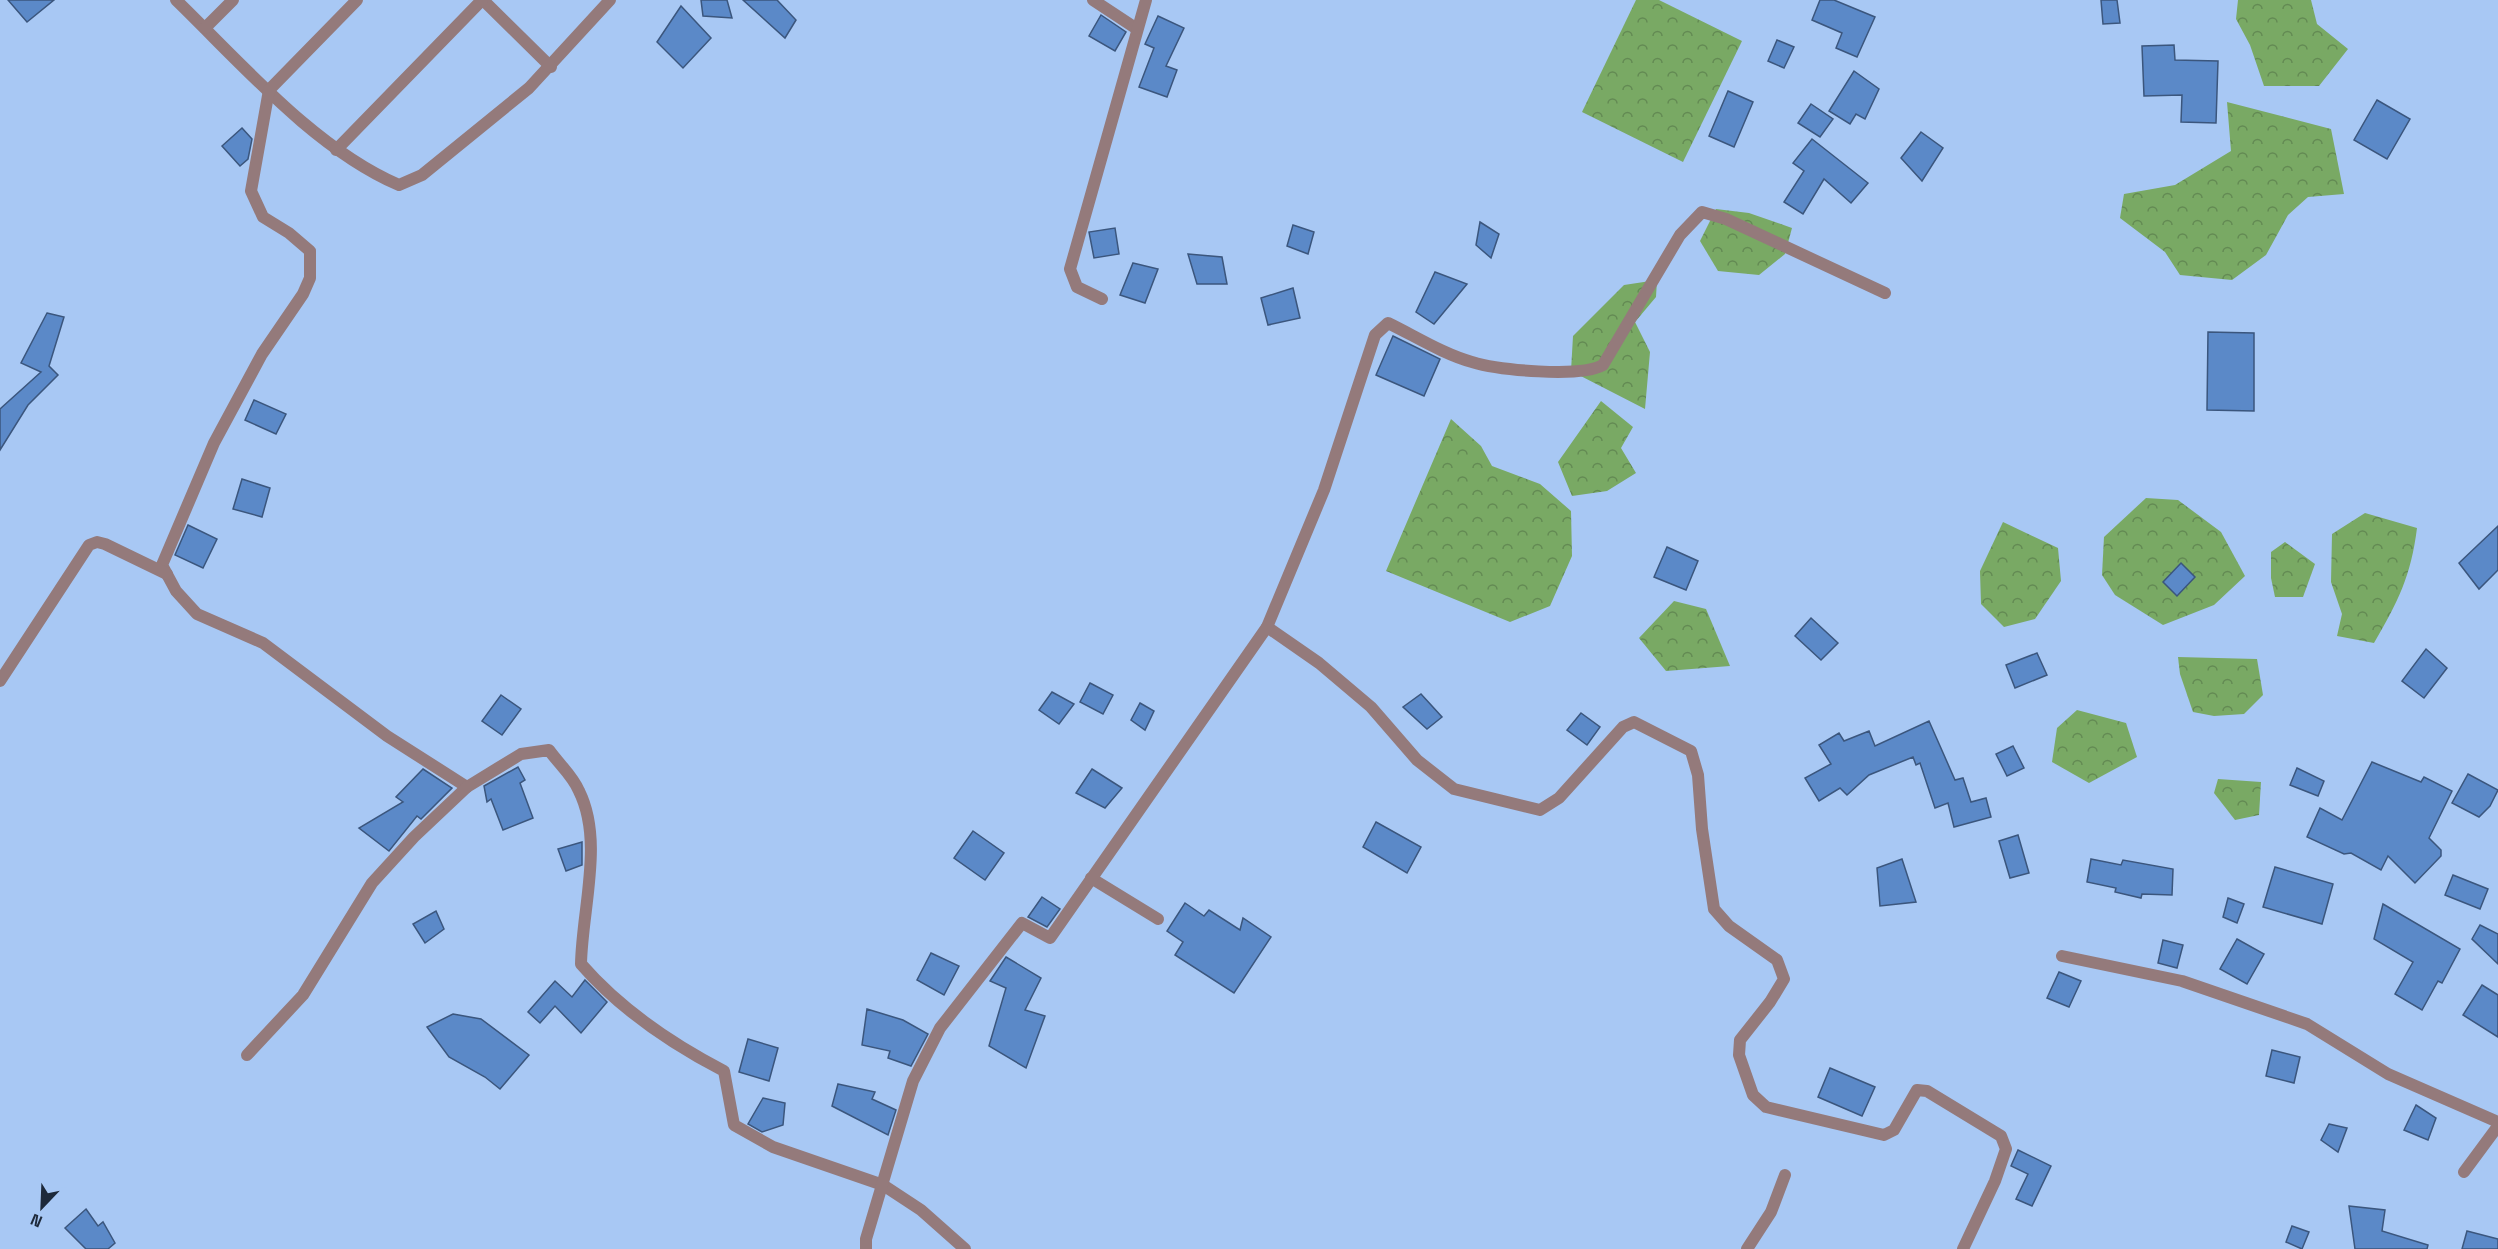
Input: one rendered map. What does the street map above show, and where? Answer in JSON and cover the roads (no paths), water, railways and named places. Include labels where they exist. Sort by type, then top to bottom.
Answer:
[{"type":"street","points":[[176,0],[269,90],[336,150],[399,184],[422,175],[529,88],[610,0]]},
{"type":"street","points":[[205,28],[233,0]]},
{"type":"street","points":[[357,0],[269,90],[251,190],[263,217],[290,233],[310,251],[310,278],[303,294],[262,354],[214,443],[162,565],[176,591],[197,614],[262,643],[387,736],[467,787]]},
{"type":"street","points":[[336,150],[482,0],[550,67]]},
{"type":"street","points":[[1094,0],[1137,28]]},
{"type":"street","points":[[1102,299],[1077,287],[1070,269],[1146,0]]},
{"type":"street","points":[[866,1249],[914,1081],[940,1028],[1023,923],[1050,938],[1267,627],[1324,490],[1375,334],[1388,323],[1472,362],[1549,372],[1595,369],[1603,365],[1680,235],[1702,212],[1726,219],[1885,293]]},
{"type":"street","points":[[0,681],[89,545],[97,542],[105,544],[167,574]]},
{"type":"street","points":[[1267,627],[1319,663],[1371,707],[1417,760],[1454,789],[1540,810],[1559,798],[1623,727],[1634,723],[1691,751],[1698,775],[1702,829],[1714,909],[1729,926],[1777,960],[1784,979],[1740,1040],[1739,1055],[1753,1095],[1766,1107],[1884,1135],[1894,1130],[1917,1090],[1927,1091],[2001,1136],[2006,1149],[1995,1181],[1963,1249]]},
{"type":"street","points":[[247,1055],[303,995],[372,884],[414,837],[467,787],[520,754],[549,750],[579,790],[593,844],[582,935],[581,963],[601,987],[645,1024],[686,1051],[724,1071],[734,1125],[773,1147],[883,1185],[921,1210],[965,1249]]},
{"type":"street","points":[[1091,878],[1158,919]]},
{"type":"street","points":[[2062,956],[2182,981],[2307,1024],[2388,1074],[2498,1124],[2464,1172]]},
{"type":"street","points":[[1747,1249],[1771,1212],[1785,1175]]}]
